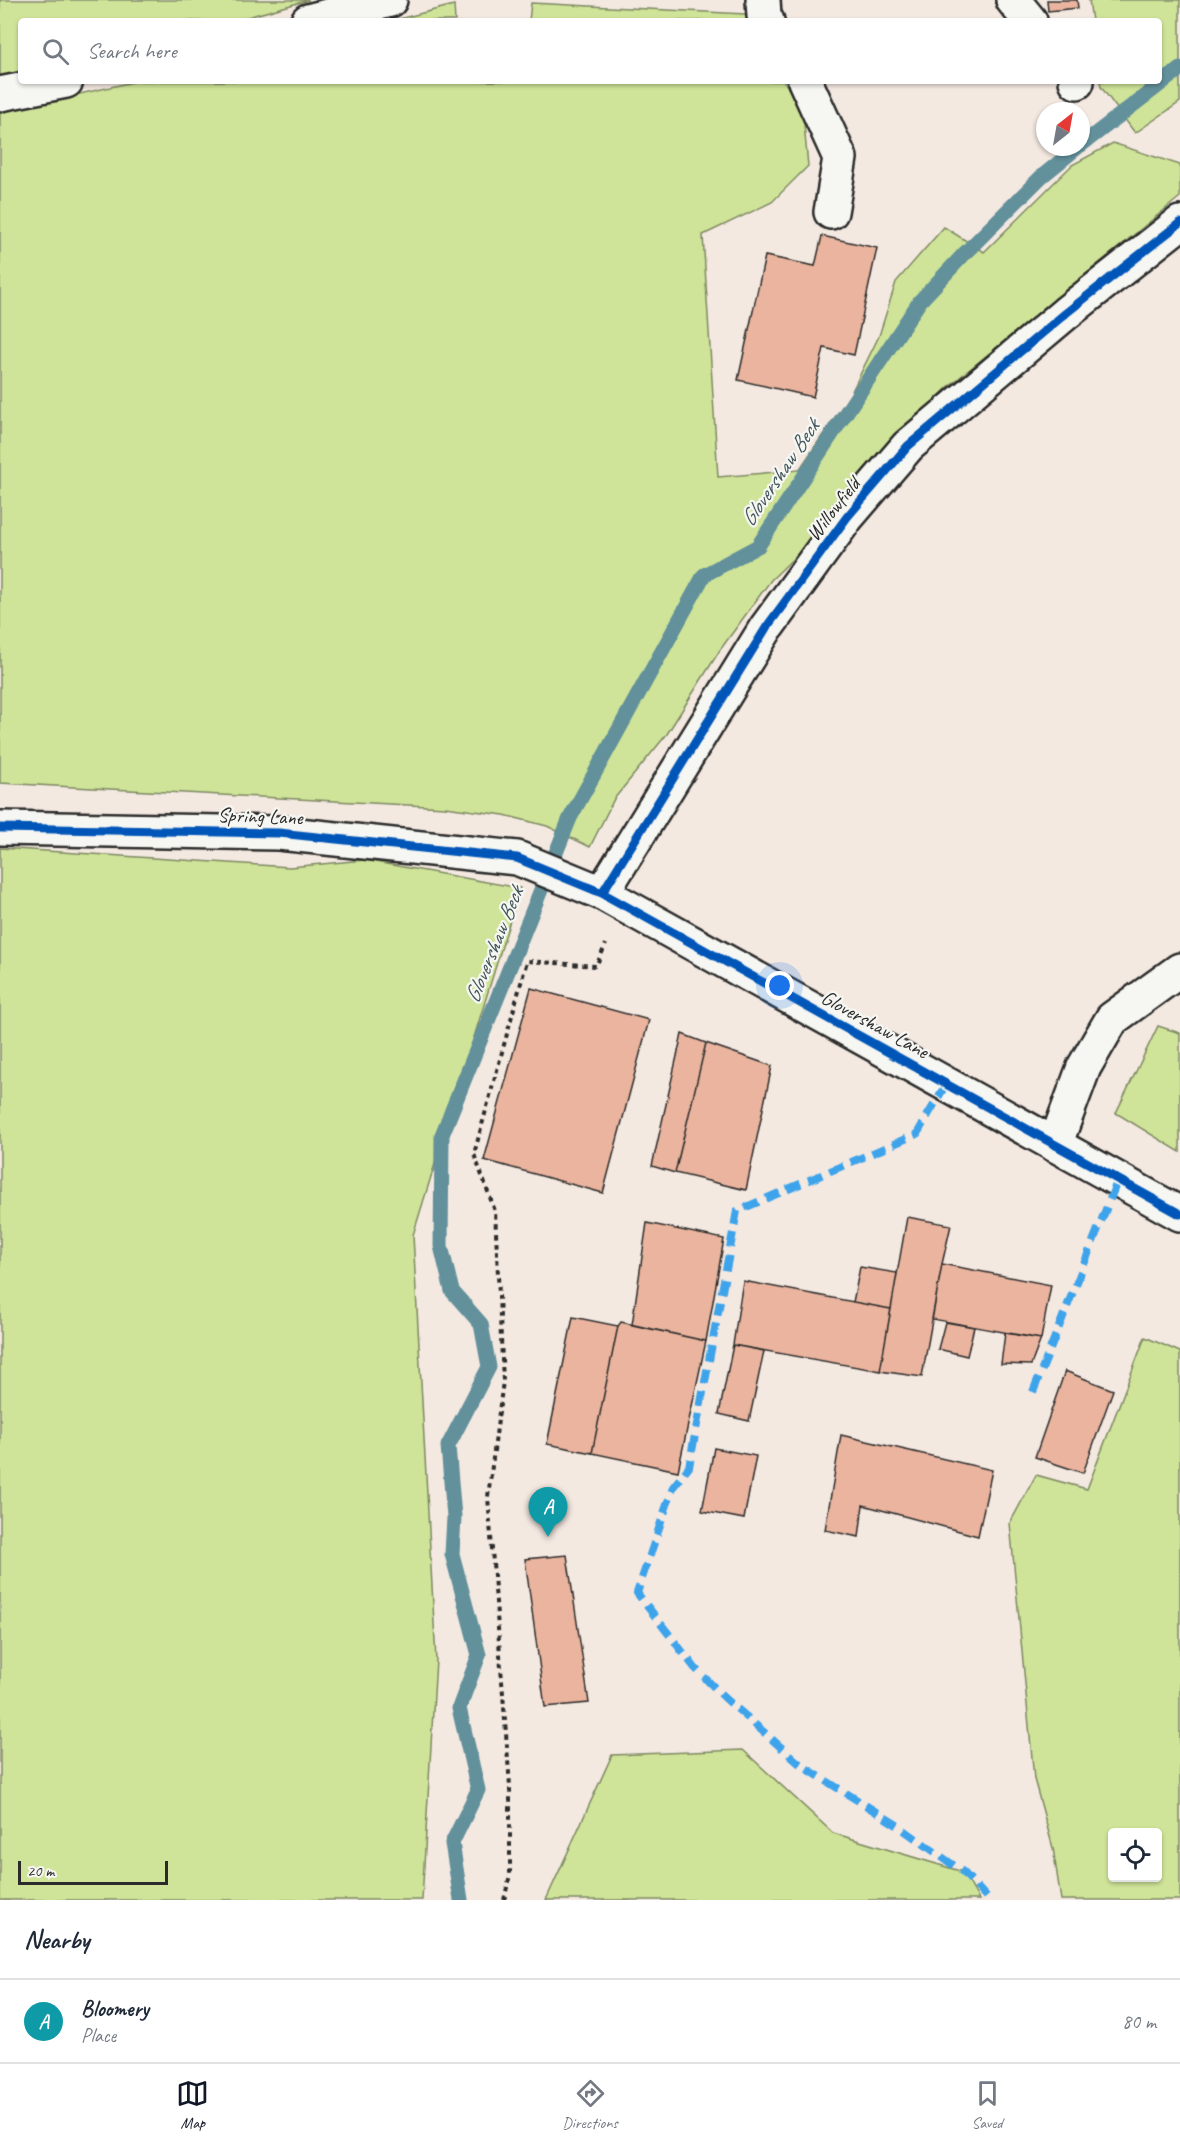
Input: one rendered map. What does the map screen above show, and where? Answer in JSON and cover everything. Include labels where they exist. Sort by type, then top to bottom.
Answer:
[{"type":"street","points":[[320,18],[390,0]]},
{"type":"street","points":[[763,0],[765,18]]},
{"type":"street","points":[[1013,0],[1028,18]]},
{"type":"street","points":[[0,94],[51,84]]},
{"type":"street","points":[[806,84],[840,158],[831,212]]},
{"type":"street","name":"Willowfield","points":[[602,893],[766,628],[847,517],[908,446],[1066,313],[1180,223]]},
{"type":"street","name":"Spring Lane","points":[[0,828],[279,833],[517,858]]},
{"type":"street","name":"Glovershaw Lane","points":[[517,858],[602,893],[1180,1214]]},
{"type":"street","points":[[1055,1144],[1084,1066],[1112,1019],[1180,970]]},
{"type":"path","points":[[504,1900],[510,1875],[510,1786],[488,1497],[503,1381],[495,1210],[474,1154],[527,961],[596,966],[606,943],[602,893]]},
{"type":"green space","points":[[0,0],[309,0],[244,18],[18,18],[18,73],[0,76]]},
{"type":"green space","points":[[1089,0],[1180,0],[1180,102],[1135,133],[1100,84],[1162,84],[1162,18],[1092,18]]},
{"type":"green space","points":[[531,3],[745,14],[747,18],[529,18]]},
{"type":"green space","points":[[454,5],[455,18],[403,18]]},
{"type":"green space","points":[[124,84],[786,84],[803,114],[808,166],[772,202],[703,235],[718,477],[799,470],[850,395],[879,336],[896,282],[944,227],[984,252],[1072,165],[1113,143],[1180,165],[1180,197],[948,387],[880,455],[810,542],[771,580],[720,650],[667,734],[614,799],[590,847],[547,826],[504,815],[445,807],[0,783],[0,112]]},
{"type":"green space","points":[[0,848],[290,867],[364,860],[520,888],[413,1235],[436,1660],[422,1900],[0,1900]]},
{"type":"green space","points":[[1158,1026],[1180,1033],[1180,1152],[1116,1113]]},
{"type":"green space","points":[[1145,1337],[1180,1352],[1180,1900],[1061,1900],[1053,1848],[1034,1779],[1010,1523],[1036,1475],[1087,1489]]},
{"type":"green space","points":[[743,1750],[833,1833],[963,1872],[979,1900],[546,1900],[612,1755]]},
{"type":"building","points":[[1047,0],[1077,0],[1078,8],[1048,11]]},
{"type":"building","points":[[822,236],[877,248],[854,355],[824,348],[813,397],[738,380],[765,256],[815,266]]},
{"type":"building","points":[[531,988],[649,1020],[603,1193],[484,1160]]},
{"type":"building","points":[[682,1034],[706,1043],[675,1173],[652,1166]]},
{"type":"building","points":[[706,1043],[772,1066],[746,1190],[675,1173]]},
{"type":"building","points":[[907,1217],[951,1225],[922,1377],[880,1371]]},
{"type":"building","points":[[647,1223],[724,1239],[706,1341],[632,1325]]},
{"type":"building","points":[[942,1264],[1051,1285],[1041,1339],[932,1319]]},
{"type":"building","points":[[860,1267],[897,1273],[891,1309],[853,1302]]},
{"type":"building","points":[[743,1281],[891,1309],[880,1371],[733,1345]]},
{"type":"building","points":[[573,1317],[618,1326],[592,1453],[547,1444]]},
{"type":"building","points":[[621,1322],[706,1341],[678,1471],[592,1453],[618,1326]]},
{"type":"building","points":[[945,1322],[974,1327],[967,1356],[938,1349]]},
{"type":"building","points":[[1005,1333],[1041,1339],[1031,1365],[1001,1364]]},
{"type":"building","points":[[733,1345],[764,1351],[749,1421],[719,1414]]},
{"type":"building","points":[[1065,1371],[1113,1390],[1083,1473],[1035,1457]]},
{"type":"building","points":[[841,1435],[992,1470],[978,1536],[863,1505],[859,1537],[825,1530]]},
{"type":"building","points":[[714,1448],[756,1456],[744,1519],[702,1511]]},
{"type":"building","points":[[567,1555],[589,1703],[545,1707],[525,1559]]},
{"type":"waterway","name":"Glovershaw Beck","points":[[1162,83],[1180,69]]},
{"type":"waterway","name":"Glovershaw Beck","points":[[1090,138],[1160,84]]},
{"type":"waterway","name":"Glovershaw Beck","points":[[461,1900],[452,1843],[478,1790],[459,1708],[479,1655],[452,1554],[454,1517],[448,1446],[489,1367],[481,1324],[452,1291],[441,1246],[442,1135],[570,818],[704,575],[758,546],[920,301],[1041,177],[1067,156]]},
{"type":"marked path","points":[[946,1084],[917,1134],[737,1211],[689,1467],[673,1487],[637,1593],[695,1668],[725,1698],[801,1765],[897,1825],[963,1872],[989,1900]]},
{"type":"marked path","points":[[1033,1392],[1118,1179]]},
{"type":"cycle path","points":[[602,893],[766,628],[847,517],[908,446],[1066,313],[1180,223]]},
{"type":"cycle path","points":[[0,828],[279,833],[517,858],[602,893],[1180,1214]]},
{"type":"place","name":"Bloomery","points":[[548,1537]]}]
